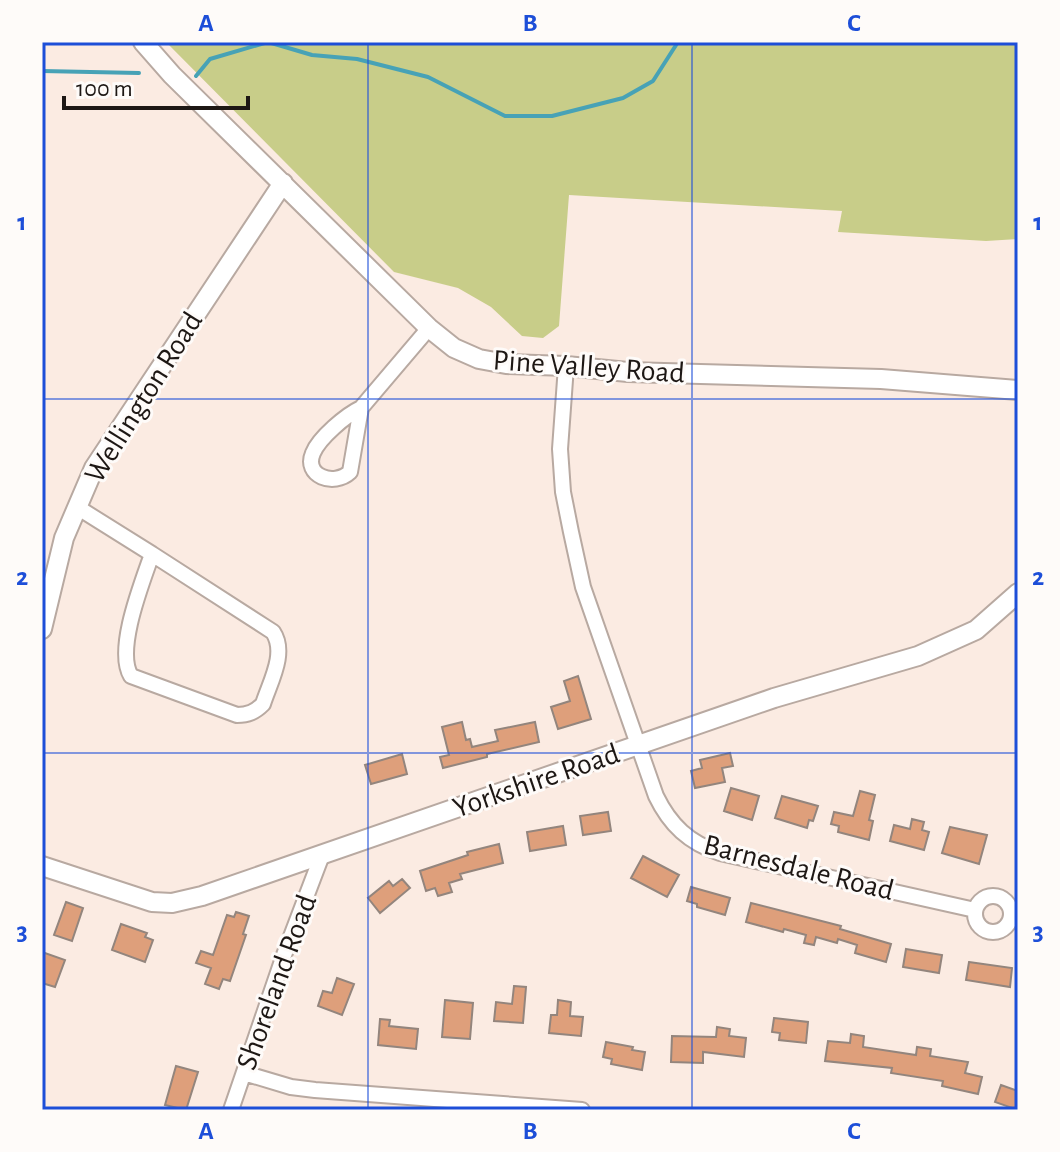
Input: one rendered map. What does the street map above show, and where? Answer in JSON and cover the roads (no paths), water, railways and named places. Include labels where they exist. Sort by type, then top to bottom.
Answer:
[{"type":"street","name":"Pine Valley Road","points":[[143,42],[172,75],[429,328],[454,348],[479,359],[506,364],[628,372],[881,379],[1018,390]]},
{"type":"street","name":"Wellington Road","points":[[42,629],[64,538],[94,468],[283,183]]},
{"type":"street","points":[[361,408],[350,472],[334,480],[323,478],[312,462],[313,453],[341,421],[361,408],[429,328]]},
{"type":"street","name":"Barnesdale Road","points":[[566,366],[560,449],[563,492],[583,587],[637,745],[664,812],[683,834],[707,849],[975,910]]},
{"type":"street","points":[[77,507],[152,554],[273,632],[278,640],[279,653],[263,704],[252,713],[237,715],[131,676],[125,662],[128,643],[152,554]]},
{"type":"street","name":"Yorkshire Road","points":[[42,866],[152,902],[172,903],[202,896],[774,698],[918,656],[976,630],[1018,593]]},
{"type":"street","name":"Shoreland Road","points":[[231,1110],[322,855]]},
{"type":"street","points":[[244,1073],[291,1087],[442,1105],[582,1110]]},
{"type":"waterway","points":[[196,76],[210,59],[268,42],[312,55],[357,59],[428,77],[505,116],[552,116],[623,98],[653,81],[678,42]]},
{"type":"waterway","points":[[42,71],[139,73]]}]
